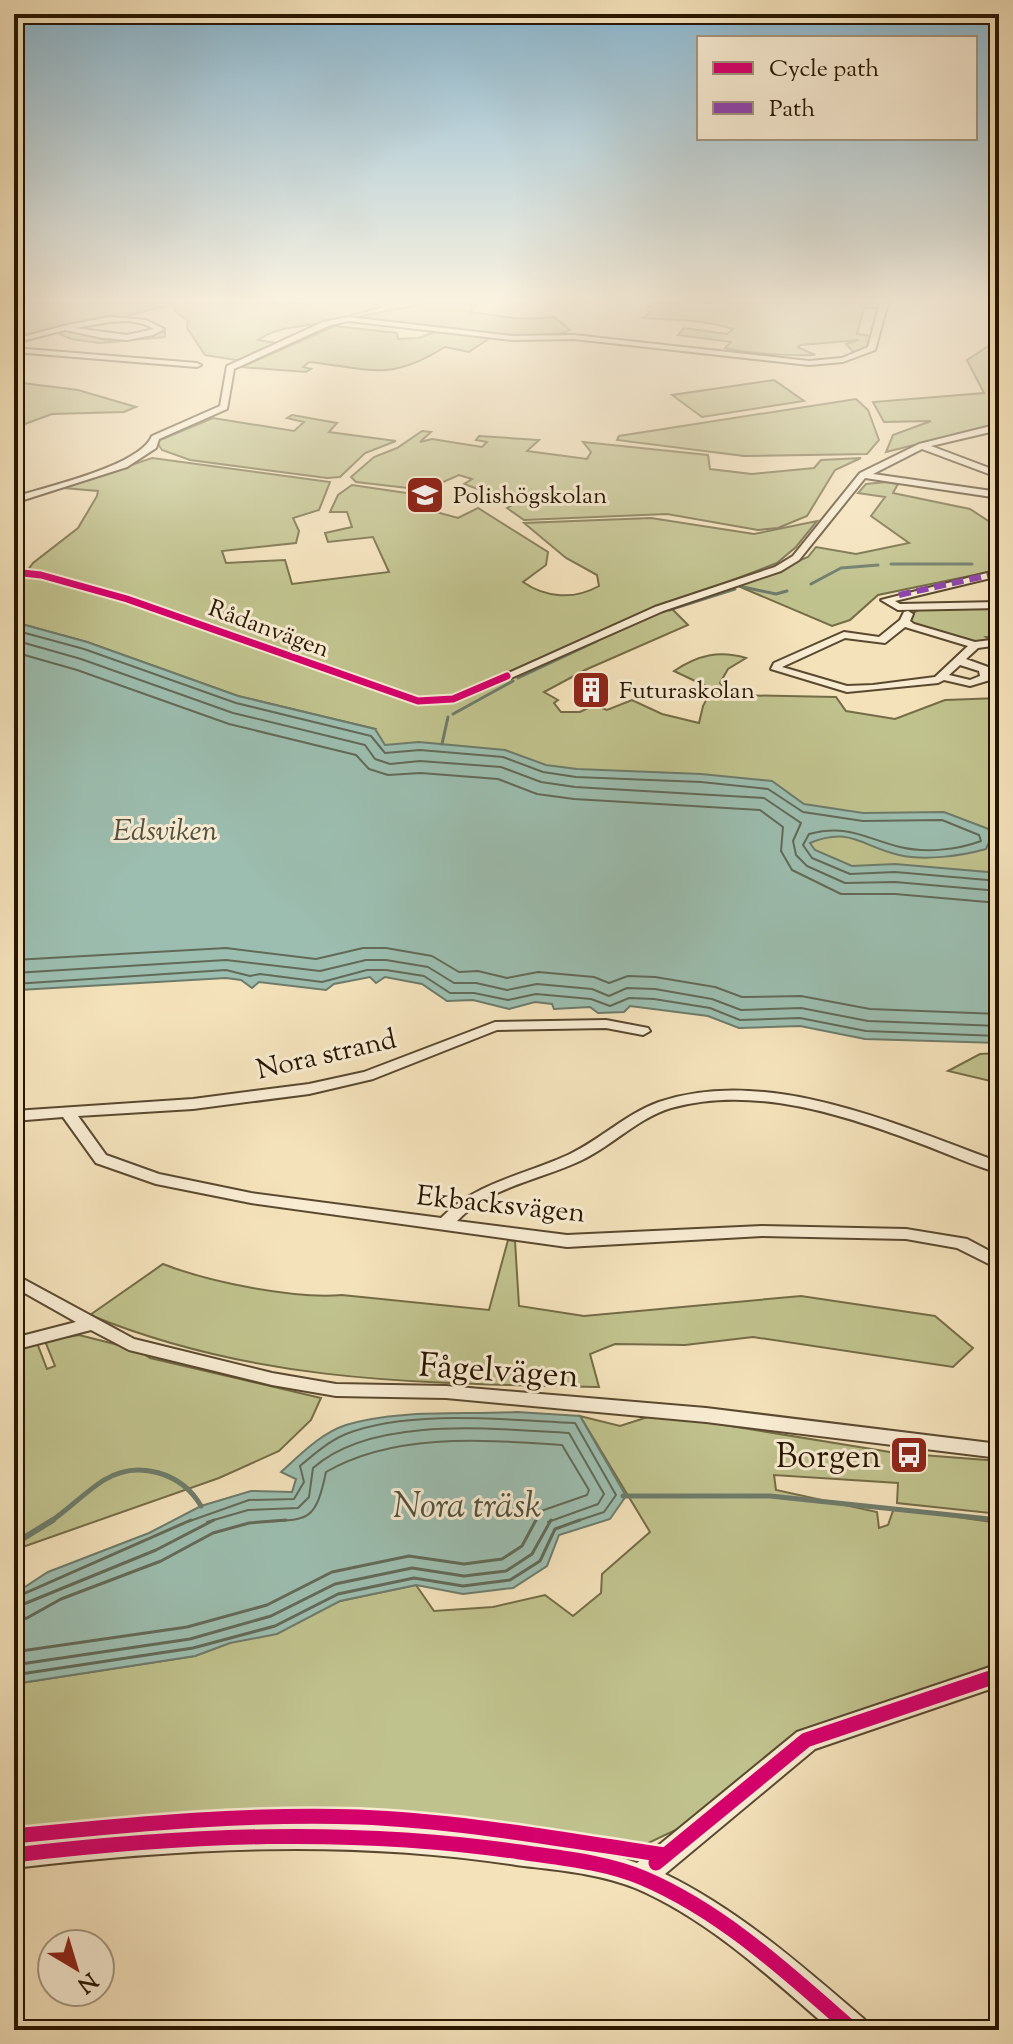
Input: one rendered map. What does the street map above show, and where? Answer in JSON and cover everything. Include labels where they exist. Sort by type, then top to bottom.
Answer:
[{"type":"street","points":[[14,500],[131,462],[153,446],[155,438],[224,407],[225,398]]},
{"type":"street","points":[[507,676],[659,609],[778,569],[796,558],[863,475],[895,456],[922,446],[999,427]]},
{"type":"street","points":[[922,446],[992,472],[999,470]]},
{"type":"street","points":[[863,475],[999,495]]},
{"type":"street","points":[[999,573],[886,600],[887,603],[912,607],[999,605]]},
{"type":"street","points":[[912,607],[905,621],[881,641],[844,635],[778,665],[776,669],[847,689],[943,677],[970,683],[986,678],[984,669],[960,661]]},
{"type":"street","points":[[905,621],[975,645],[999,642]]},
{"type":"street","points":[[943,677],[975,645]]},
{"type":"street","name":"Nora strand","points":[[14,1117],[69,1115],[309,1089],[368,1076],[495,1026],[606,1024],[643,1031]]},
{"type":"street","points":[[445,1224],[452,1215],[477,1200],[536,1171],[574,1158],[647,1114],[668,1105],[706,1098],[753,1096],[798,1102],[999,1168]]},
{"type":"street","name":"Ekbacksvägen","points":[[69,1115],[101,1159],[156,1179],[251,1198],[567,1241],[762,1231],[906,1234],[961,1243],[999,1263]]},
{"type":"street","name":"Fågelvägen","points":[[14,1280],[129,1344],[272,1379],[336,1390],[446,1392],[706,1415],[999,1451]]},
{"type":"street","points":[[14,1344],[91,1324]]},
{"type":"street","points":[[641,1877],[806,1740],[999,1675]]},
{"type":"street","points":[[14,1855],[168,1838],[305,1832],[461,1842],[641,1877],[680,1897],[733,1934],[853,2030]]},
{"type":"green space","points":[[14,398],[107,398],[136,407],[124,412],[52,414],[14,428]]},
{"type":"green space","points":[[677,398],[800,398],[804,401],[702,417]]},
{"type":"green space","points":[[999,398],[999,424],[886,452],[893,435],[931,421],[884,422],[873,402]]},
{"type":"green space","points":[[856,399],[868,410],[879,440],[867,454],[744,456],[617,440],[619,436]]},
{"type":"green space","points":[[292,415],[337,423],[329,432],[396,441],[365,453],[340,477],[327,478],[190,460],[162,450],[158,444],[160,440],[213,418],[294,431],[304,422],[287,418]]},
{"type":"green space","points":[[422,431],[431,432],[420,442],[432,439],[482,447],[487,442],[476,440],[479,436],[539,440],[527,451],[587,459],[591,452],[583,442],[708,455],[710,469],[752,474],[814,468],[821,460],[861,458],[835,470],[807,516],[778,528],[758,530],[667,514],[524,520],[507,508],[516,503],[464,484],[472,479],[459,475],[425,490],[356,482],[351,477],[374,457],[397,448]]},
{"type":"green space","points":[[152,458],[330,482],[319,510],[293,518],[299,531],[296,543],[222,551],[226,563],[285,560],[292,584],[389,572],[373,537],[328,542],[325,533],[352,527],[347,512],[330,512],[338,495],[352,485],[420,495],[425,509],[458,518],[478,508],[548,552],[546,565],[523,582],[541,591],[560,595],[590,591],[599,586],[597,575],[566,558],[524,523],[651,518],[754,534],[817,521],[796,547],[777,563],[668,605],[688,625],[585,670],[544,692],[558,700],[554,703],[561,712],[580,712],[594,705],[607,710],[632,700],[662,714],[699,723],[712,689],[674,671],[700,658],[727,654],[746,658],[728,669],[720,683],[730,695],[836,697],[846,711],[895,719],[945,700],[999,698],[999,900],[316,770],[375,729],[238,696],[87,642],[14,622],[14,589],[33,563],[78,528],[98,491],[63,488]]},
{"type":"green space","points":[[866,484],[898,484],[893,493],[970,509],[999,528],[999,570],[878,595],[850,620],[832,626],[738,586],[808,557],[816,547],[856,554],[909,543],[871,516],[885,497],[858,493]]},
{"type":"green space","points":[[922,608],[999,608],[999,625],[995,626],[999,637],[986,637],[990,640],[976,642],[915,626],[910,622],[911,614]]},
{"type":"green space","points":[[999,1053],[999,1083],[948,1071],[980,1054]]},
{"type":"green space","points":[[508,1240],[515,1241],[519,1306],[584,1316],[801,1296],[935,1316],[973,1348],[953,1367],[753,1337],[685,1345],[615,1344],[590,1354],[599,1387],[468,1384],[404,1381],[278,1367],[153,1338],[90,1315],[163,1264],[227,1283],[276,1292],[342,1295],[489,1310]]},
{"type":"green space","points":[[79,1335],[138,1350],[150,1358],[321,1398],[311,1420],[279,1451],[219,1478],[14,1550],[14,1349],[37,1343],[47,1369],[55,1366],[45,1341]]},
{"type":"green space","points":[[657,1414],[896,1453],[999,1461],[999,1514],[897,1503],[898,1483],[774,1475],[776,1490],[877,1512],[879,1528],[888,1525],[894,1508],[999,1523],[999,1664],[830,1722],[778,1747],[682,1827],[640,1847],[409,1812],[228,1812],[30,1830],[14,1825],[14,1684],[195,1656],[340,1601],[416,1585],[434,1611],[493,1607],[545,1595],[573,1616],[601,1593],[602,1574],[650,1532],[580,1416],[620,1426]]},
{"type":"water","name":"Edsviken","points":[[14,622],[87,642],[238,696],[375,729],[385,745],[419,742],[505,750],[546,765],[577,769],[701,774],[772,781],[804,804],[863,813],[944,812],[999,833],[999,839],[989,842],[986,849],[931,858],[899,855],[846,837],[824,838],[810,843],[815,850],[852,866],[895,864],[999,873],[999,1043],[865,1039],[800,1026],[739,1028],[708,1016],[630,1006],[624,1012],[598,1013],[590,1007],[554,1009],[552,1004],[535,1002],[509,1009],[473,1000],[447,1001],[422,984],[385,977],[376,983],[370,977],[334,984],[326,990],[259,982],[252,988],[241,980],[226,978],[19,990],[14,996]]},
{"type":"water","name":"Nora träsk","points":[[517,1412],[580,1416],[626,1496],[610,1519],[559,1535],[547,1566],[513,1588],[463,1594],[416,1585],[340,1601],[277,1634],[230,1643],[195,1656],[14,1684],[14,1594],[48,1572],[149,1533],[201,1506],[251,1491],[292,1492],[296,1479],[281,1472],[319,1439],[346,1425],[408,1415]]},
{"type":"waterway","points":[[891,564],[972,564]]},
{"type":"waterway","points":[[811,584],[841,568],[878,565]]},
{"type":"waterway","points":[[743,587],[776,594],[787,591]]},
{"type":"waterway","points":[[669,610],[735,589]]},
{"type":"waterway","points":[[607,636],[633,624]]},
{"type":"waterway","points":[[518,678],[597,641]]},
{"type":"waterway","points":[[453,714],[513,681]]},
{"type":"waterway","points":[[442,744],[448,717]]},
{"type":"waterway","points":[[51,1521],[104,1480],[131,1471],[145,1470],[171,1478],[183,1485],[201,1506]]},
{"type":"waterway","points":[[623,1496],[770,1496],[999,1520]]},
{"type":"waterway","points":[[14,1544],[51,1521]]},
{"type":"marked path","points":[[899,595],[999,573]]},
{"type":"cycle path","name":"Rådanvägen","points":[[14,572],[41,575],[127,599],[418,701],[453,699],[507,676]]},
{"type":"cycle path","points":[[656,1863],[806,1740],[999,1675]]},
{"type":"cycle path","points":[[14,1836],[229,1818],[359,1817],[474,1827],[665,1855]]},
{"type":"cycle path","points":[[14,1855],[144,1841],[336,1835],[465,1844],[602,1866],[643,1878],[698,1907],[753,1946],[853,2030]]},
{"type":"place","name":"Polishögskolan","points":[[425,495]]},
{"type":"place","name":"Futuraskolan","points":[[591,690]]},
{"type":"place","name":"Borgen","points":[[909,1455]]}]
